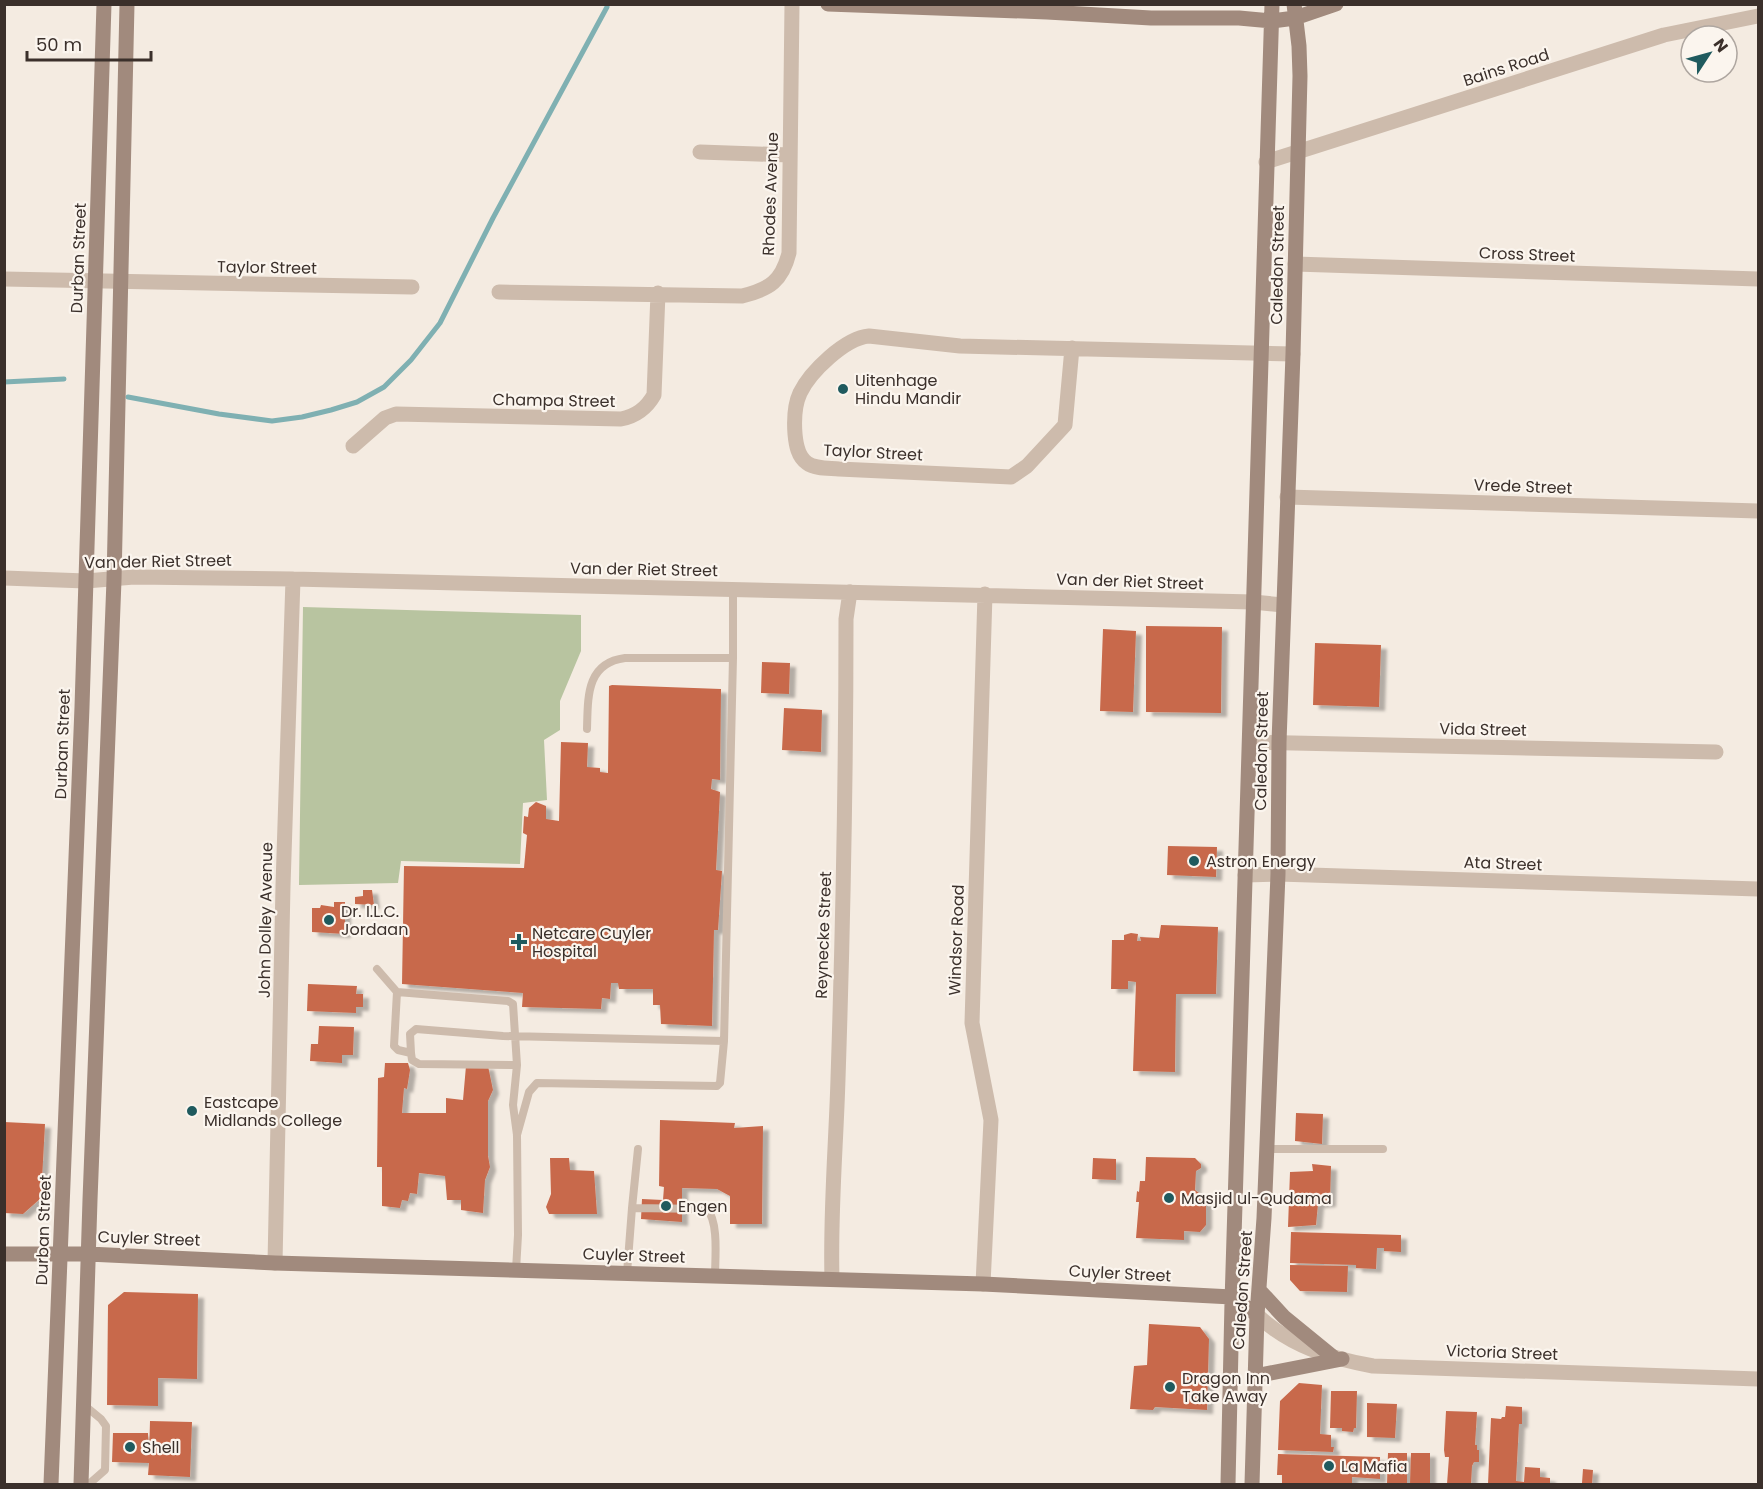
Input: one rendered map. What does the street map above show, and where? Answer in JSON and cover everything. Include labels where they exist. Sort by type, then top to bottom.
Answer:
[{"type":"main road","name":"Durban Street","points":[[51,1485],[86,581],[104,4]]},
{"type":"main road","points":[[81,1485],[114,580],[128,4]]},
{"type":"main road","points":[[828,4],[947,6],[1151,18],[1239,18],[1272,21],[1294,11],[1336,4]]},
{"type":"main road","points":[[1239,18],[1263,4]]},
{"type":"main road","name":"Caledon Street","points":[[1228,1485],[1272,4]]},
{"type":"main road","name":"Caledon Street","points":[[1251,1485],[1278,874],[1279,742],[1295,264],[1299,46],[1294,11]]},
{"type":"main road","name":"Cuyler Street","points":[[4,1254],[88,1254],[275,1263],[983,1284],[1232,1297]]},
{"type":"main road","points":[[1259,1290],[1284,1317],[1337,1358]]},
{"type":"main road","points":[[1232,1297],[1257,1315]]},
{"type":"main road","points":[[1255,1376],[1337,1358]]},
{"type":"street","name":"Rhodes Avenue","points":[[499,292],[742,296],[773,284],[784,268],[789,252],[792,4]]},
{"type":"street","name":"Bains Road","points":[[1266,162],[1664,35],[1758,16]]},
{"type":"street","points":[[700,152],[790,155]]},
{"type":"street","name":"Cross Street","points":[[1295,264],[1758,279]]},
{"type":"street","points":[[4,279],[95,281]]},
{"type":"street","name":"Taylor Street","points":[[95,281],[412,287]]},
{"type":"street","name":"Champa Street","points":[[353,446],[385,418],[396,414],[621,419],[633,416],[647,406],[654,395],[658,293]]},
{"type":"street","name":"Taylor Street","points":[[1072,348],[1065,425],[1027,466],[1011,477],[813,466],[805,462],[796,447],[795,416],[800,394],[810,377],[835,352],[844,344],[860,337],[960,346],[1072,348],[1293,354]]},
{"type":"street","name":"Vrede Street","points":[[1287,497],[1758,511]]},
{"type":"street","name":"Van der Riet Street","points":[[4,578],[86,581],[134,577],[293,579],[985,594],[1253,602],[1283,605]]},
{"type":"street","name":"John Dolley Avenue","points":[[275,1263],[283,886],[293,579]]},
{"type":"street","name":"Reynecke Street","points":[[832,1279],[844,832],[846,619],[850,592]]},
{"type":"street","name":"Windsor Road","points":[[983,1284],[991,1120],[972,1023],[985,594]]},
{"type":"street","name":"Vida Street","points":[[1250,742],[1716,752]]},
{"type":"street","name":"Ata Street","points":[[1245,875],[1278,874],[1758,889]]},
{"type":"street","name":"Victoria Street","points":[[1257,1315],[1290,1341],[1337,1358],[1373,1366],[1758,1379]]},
{"type":"lane","points":[[517,1135],[529,1092],[537,1083],[717,1086],[720,1083],[724,1041],[733,590]]},
{"type":"lane","points":[[587,729],[591,685],[598,671],[608,662],[625,658],[733,658]]},
{"type":"lane","points":[[377,969],[397,992],[513,1004],[517,1065],[513,1105],[517,1135],[516,1270]]},
{"type":"lane","points":[[397,992],[394,1046],[400,1051],[411,1053]]},
{"type":"lane","points":[[517,1065],[419,1065],[412,1060],[410,1034],[416,1029],[514,1036],[724,1041]]},
{"type":"lane","points":[[627,1273],[638,1149]]},
{"type":"lane","points":[[1267,1149],[1383,1149]]},
{"type":"lane","points":[[632,1208],[707,1209],[711,1213],[714,1228],[715,1276]]},
{"type":"lane","points":[[84,1405],[101,1419],[106,1428],[105,1470],[89,1485]]},
{"type":"green space","points":[[303,607],[581,615],[581,651],[560,701],[560,730],[544,740],[547,800],[523,803],[520,864],[401,861],[398,883],[299,885]]},
{"type":"building","points":[[1146,626],[1222,627],[1221,713],[1146,712]]},
{"type":"building","points":[[1103,629],[1136,631],[1133,712],[1100,711]]},
{"type":"building","points":[[1315,643],[1381,645],[1379,707],[1313,705]]},
{"type":"building","points":[[762,662],[790,663],[789,694],[761,693]]},
{"type":"building","points":[[609,686],[721,689],[720,780],[712,779],[711,789],[720,792],[716,870],[722,871],[718,930],[714,930],[712,1026],[661,1024],[660,1005],[653,1005],[653,989],[619,989],[618,983],[611,983],[610,999],[602,998],[601,1009],[522,1007],[523,993],[402,984],[404,866],[524,868],[527,835],[523,833],[524,816],[528,817],[529,808],[536,802],[546,806],[546,819],[559,821],[561,742],[588,743],[587,767],[600,768],[600,772],[608,773]]},
{"type":"building","points":[[784,708],[822,710],[821,752],[782,750]]},
{"type":"building","points":[[1168,846],[1217,847],[1216,877],[1167,875]]},
{"type":"building","points":[[363,890],[372,890],[374,905],[355,904],[355,897],[363,896]]},
{"type":"building","name":"Dr. I.L.C. Jordaan","points":[[334,902],[345,902],[345,934],[312,932],[312,908],[320,908],[321,905],[334,907]]},
{"type":"building","points":[[1161,925],[1218,927],[1216,994],[1176,994],[1175,1072],[1133,1071],[1136,982],[1128,981],[1128,989],[1111,989],[1112,940],[1124,940],[1124,935],[1131,933],[1138,934],[1137,941],[1141,941],[1140,937],[1159,938]]},
{"type":"building","points":[[308,984],[357,986],[356,994],[363,994],[363,1007],[356,1007],[356,1013],[307,1011]]},
{"type":"building","points":[[319,1026],[354,1027],[353,1055],[342,1055],[342,1063],[310,1061],[311,1044],[318,1044]]},
{"type":"building","points":[[385,1063],[408,1063],[410,1070],[407,1089],[404,1088],[402,1113],[446,1113],[446,1098],[463,1100],[466,1066],[488,1066],[493,1090],[488,1101],[490,1167],[485,1180],[483,1213],[461,1210],[461,1200],[447,1200],[445,1176],[419,1173],[417,1194],[410,1193],[408,1201],[402,1200],[400,1208],[382,1206],[382,1167],[377,1167],[378,1078],[384,1077]]},
{"type":"building","points":[[1296,1113],[1323,1114],[1322,1144],[1295,1141]]},
{"type":"building","points":[[660,1120],[735,1123],[734,1128],[763,1126],[762,1224],[730,1224],[730,1196],[717,1189],[682,1188],[682,1222],[641,1219],[642,1199],[663,1200],[664,1187],[659,1186]]},
{"type":"building","points":[[4,1122],[45,1124],[41,1198],[23,1214],[4,1213]]},
{"type":"building","name":"Masjid ul-Qudama","points":[[1146,1157],[1195,1158],[1201,1164],[1201,1168],[1196,1171],[1195,1190],[1199,1193],[1199,1198],[1206,1199],[1206,1225],[1200,1232],[1184,1231],[1184,1240],[1136,1238],[1139,1202],[1136,1202],[1137,1191],[1139,1192],[1140,1181],[1145,1181]]},
{"type":"building","points":[[550,1158],[569,1158],[570,1170],[594,1171],[597,1214],[549,1214],[546,1207],[551,1194]]},
{"type":"building","points":[[1093,1158],[1116,1159],[1116,1180],[1092,1179]]},
{"type":"building","points":[[1312,1164],[1331,1166],[1330,1203],[1318,1204],[1316,1225],[1288,1227],[1290,1172],[1313,1171]]},
{"type":"building","points":[[1291,1232],[1401,1235],[1401,1252],[1384,1251],[1384,1248],[1377,1248],[1376,1269],[1356,1268],[1356,1265],[1290,1263]]},
{"type":"building","points":[[1290,1265],[1348,1266],[1347,1292],[1300,1291],[1290,1280]]},
{"type":"building","points":[[124,1292],[198,1294],[197,1379],[158,1378],[158,1406],[107,1405],[108,1305]]},
{"type":"building","name":"Dragon Inn Take Away","points":[[1149,1324],[1200,1327],[1209,1339],[1207,1410],[1155,1407],[1153,1410],[1130,1409],[1134,1366],[1147,1365]]},
{"type":"building","points":[[1299,1383],[1322,1385],[1320,1434],[1331,1435],[1333,1452],[1278,1450],[1280,1401]]},
{"type":"building","points":[[1331,1391],[1357,1391],[1356,1428],[1353,1432],[1342,1431],[1342,1428],[1330,1428]]},
{"type":"building","points":[[1367,1403],[1397,1404],[1395,1438],[1367,1437]]},
{"type":"building","points":[[1506,1406],[1522,1407],[1516,1481],[1524,1482],[1525,1467],[1540,1468],[1540,1477],[1550,1478],[1550,1484],[1488,1484],[1491,1418],[1505,1417]]},
{"type":"building","points":[[1446,1411],[1477,1412],[1475,1445],[1479,1450],[1479,1462],[1474,1462],[1472,1466],[1471,1484],[1447,1484],[1449,1457],[1445,1457],[1444,1450]]},
{"type":"building","points":[[150,1421],[192,1422],[190,1477],[148,1475],[149,1463],[112,1462],[113,1433],[148,1433],[149,1456]]},
{"type":"building","points":[[1388,1453],[1407,1453],[1407,1484],[1387,1484]]},
{"type":"building","points":[[1411,1453],[1430,1453],[1430,1484],[1410,1484]]},
{"type":"building","name":"La Mafia","points":[[1278,1454],[1380,1457],[1380,1479],[1352,1477],[1352,1484],[1282,1484],[1282,1475],[1277,1475]]},
{"type":"building","points":[[1583,1469],[1593,1470],[1592,1484],[1582,1483]]},
{"type":"waterway","points":[[128,397],[219,414],[272,421],[331,410],[357,402],[384,387],[411,360],[440,323],[493,218],[607,7]]},
{"type":"waterway","points":[[4,382],[64,379]]},
{"type":"place","name":"Uitenhage Hindu Mandir","points":[[843,389]]},
{"type":"place","name":"Astron Energy","points":[[1194,861]]},
{"type":"place","name":"Dr. I.L.C. Jordaan","points":[[329,920]]},
{"type":"place","name":"Netcare Cuyler Hospital","points":[[519,942]]},
{"type":"place","name":"Eastcape Midlands College","points":[[192,1111]]},
{"type":"place","name":"Masjid ul-Qudama","points":[[1169,1198]]},
{"type":"place","name":"Engen","points":[[666,1206]]},
{"type":"place","name":"Dragon Inn Take Away","points":[[1170,1387]]},
{"type":"place","name":"Shell","points":[[130,1447]]},
{"type":"place","name":"La Mafia","points":[[1329,1466]]}]
